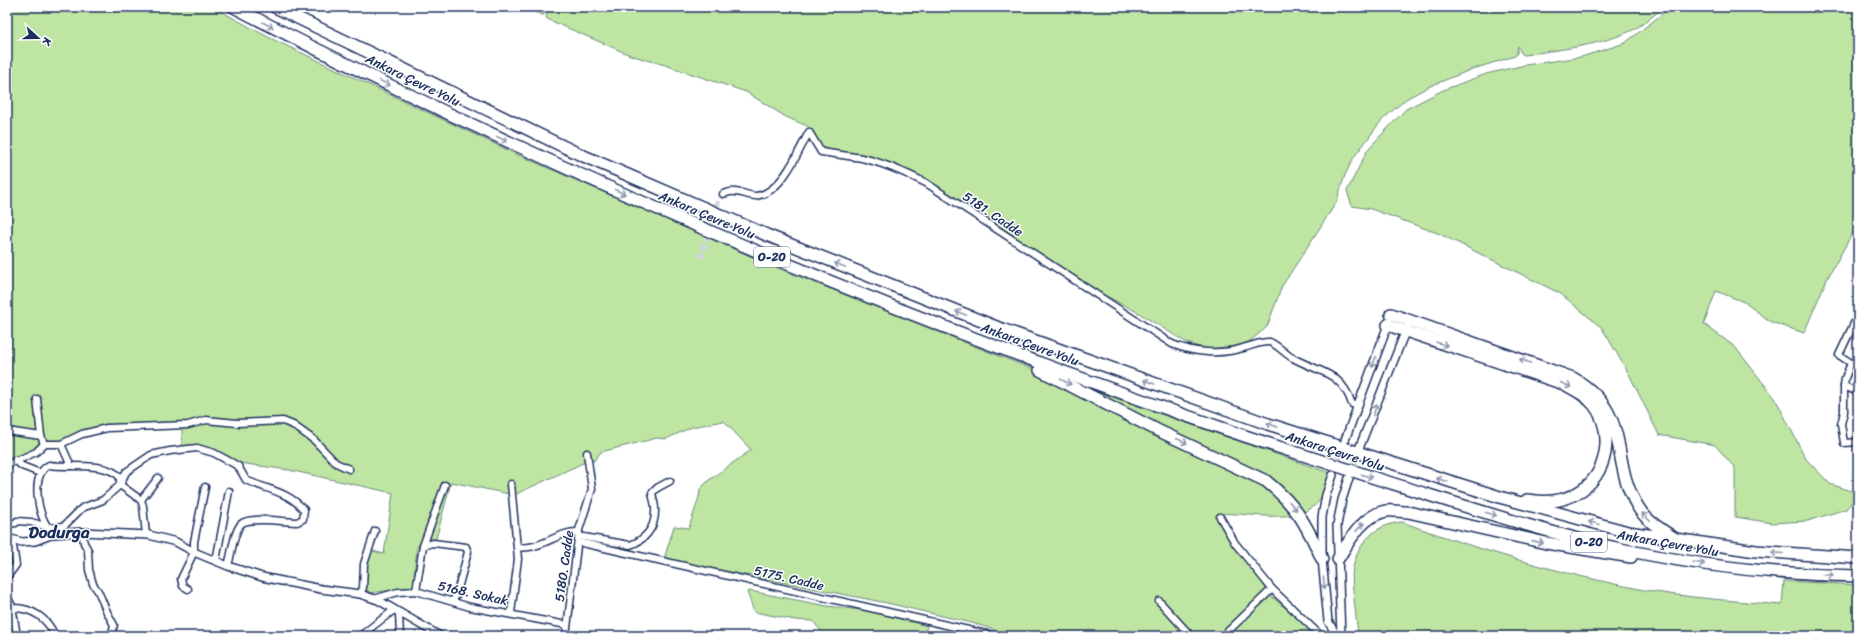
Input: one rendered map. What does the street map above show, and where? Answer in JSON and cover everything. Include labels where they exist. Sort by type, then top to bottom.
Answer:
[{"type":"highway","name":"Ankara Çevre Yolu","points":[[234,7],[357,69],[572,171],[712,233],[993,346],[1160,407],[1329,464],[1549,531],[1625,550],[1679,560],[1791,573],[1858,576]]},
{"type":"highway","name":"Ankara Çevre Yolu","points":[[275,7],[566,148],[782,242],[999,328],[1275,426],[1468,488],[1590,523],[1628,532],[1756,551],[1858,558]]},
{"type":"highway","points":[[1391,314],[1573,378],[1586,385],[1597,394],[1606,407],[1617,436],[1627,482],[1638,507],[1645,517],[1677,540]]},
{"type":"highway","points":[[1388,325],[1405,332],[1564,384],[1582,393],[1594,405],[1601,419],[1606,434],[1606,448],[1602,463],[1596,476],[1578,493],[1552,502],[1535,501],[1468,488]]},
{"type":"highway","points":[[993,346],[1157,430],[1266,481],[1280,492],[1299,513],[1308,527],[1322,559]]},
{"type":"highway","points":[[1338,558],[1353,535],[1366,521],[1385,511],[1408,512],[1546,543],[1619,557],[1679,560]]},
{"type":"street","name":"5181. Cadde","points":[[723,194],[734,192],[754,196],[764,194],[773,189],[782,179],[809,132],[821,152],[862,158],[909,174],[1172,344],[1196,350],[1222,352],[1243,348],[1266,341],[1276,344],[1288,356],[1297,361],[1331,374],[1341,382],[1348,392],[1352,404],[1358,406]]},
{"type":"street","points":[[1345,440],[1391,314]]},
{"type":"street","points":[[1858,315],[1839,355],[1858,366]]},
{"type":"street","points":[[1360,446],[1410,320]]},
{"type":"street","points":[[1851,363],[1844,378],[1844,412],[1841,424],[1844,443],[1858,442]]},
{"type":"street","points":[[1844,386],[1858,392]]},
{"type":"street","points":[[37,399],[41,436],[44,444]]},
{"type":"street","points":[[7,464],[36,452],[44,444],[61,444],[82,434],[107,428],[150,425],[182,426],[206,420],[237,423],[283,421],[293,425],[314,440],[336,463],[349,469]]},
{"type":"street","points":[[7,431],[41,436]]},
{"type":"street","points":[[61,444],[71,466]]},
{"type":"street","points":[[7,524],[16,523],[17,521],[31,522],[55,528],[65,525],[82,508],[103,500],[120,485],[126,472],[151,455],[197,448],[214,453],[232,462],[238,466],[246,480],[276,490],[297,502],[304,510],[303,519],[297,522],[250,520],[241,524],[236,533],[228,566]]},
{"type":"street","name":"5180. Cadde","points":[[566,636],[578,537],[592,489],[587,453]]},
{"type":"street","points":[[15,460],[22,466],[40,473]]},
{"type":"street","points":[[53,534],[47,526],[39,509],[38,497],[40,473],[49,465],[91,466],[116,473],[120,477],[120,485]]},
{"type":"street","points":[[1333,475],[1326,495],[1322,517],[1322,559],[1328,621],[1337,636]]},
{"type":"street","points":[[141,500],[158,478]]},
{"type":"street","points":[[1341,636],[1337,525],[1342,500],[1349,478]]},
{"type":"street","points":[[518,547],[532,547],[561,534],[630,545],[638,542],[647,536],[656,511],[652,493],[657,488],[670,481]]},
{"type":"street","points":[[511,484],[518,547],[517,572],[511,613]]},
{"type":"street","points":[[120,485],[141,500],[144,506],[146,535]]},
{"type":"street","points":[[416,591],[423,546],[445,485]]},
{"type":"street","points":[[188,589],[183,586],[181,580],[194,552],[194,542],[205,487]]},
{"type":"street","points":[[216,561],[229,491]]},
{"type":"street","points":[[1220,517],[1235,543],[1272,589],[1321,636]]},
{"type":"street","points":[[360,594],[363,588],[364,564],[375,531]]},
{"type":"street","points":[[82,532],[84,543],[88,550],[89,570],[92,584],[98,591],[106,612],[114,625],[111,636]]},
{"type":"street","points":[[7,577],[16,565],[10,539],[22,542],[35,541],[53,534],[82,532],[146,535],[176,542],[194,552],[228,566],[262,577],[321,589],[360,594],[374,599],[440,636]]},
{"type":"street","name":"5175. Cadde","points":[[578,537],[995,636]]},
{"type":"street","points":[[423,546],[433,543],[466,546],[468,552],[456,596],[452,601]]},
{"type":"street","points":[[1223,636],[1272,589]]},
{"type":"street","name":"5168. Sokak","points":[[374,599],[398,592],[416,591],[470,607],[511,613],[567,625]]},
{"type":"street","points":[[7,596],[12,608],[17,636]]},
{"type":"street","points":[[1159,601],[1191,636]]},
{"type":"street","points":[[12,608],[21,607],[34,613],[50,624],[54,636]]},
{"type":"street","points":[[397,612],[398,635]]},
{"type":"street","points":[[360,636],[397,612]]},
{"type":"green space","points":[[7,7],[213,7],[268,37],[516,154],[780,269],[1022,365],[1330,473],[1320,499],[1312,508],[1301,513],[1288,516],[1218,514],[1220,522],[1272,597],[1320,636],[1015,636],[972,623],[887,603],[664,559],[674,526],[689,528],[700,489],[709,480],[751,450],[724,421],[692,427],[666,439],[657,438],[601,452],[594,461],[583,463],[514,495],[451,482],[436,539],[422,540],[417,548],[413,587],[370,593],[365,589],[366,562],[370,550],[384,554],[393,493],[289,470],[239,463],[210,450],[182,448],[182,423],[112,425],[81,432],[55,443],[48,443],[7,462]]},
{"type":"green space","points":[[523,7],[546,7],[544,15],[542,15]]},
{"type":"green space","points":[[548,7],[1664,7],[1635,29],[1622,35],[1595,43],[1567,49],[1524,55],[1521,53],[1518,46],[1515,56],[1470,70],[1428,87],[1406,99],[1382,120],[1354,157],[1345,175],[1336,203],[1282,286],[1267,327],[1249,342],[1238,346],[1205,349],[1187,343],[1137,312],[1083,284],[904,172],[831,152],[820,145],[815,138],[814,133],[807,126],[786,117],[746,92],[630,55],[549,20],[546,18]]},
{"type":"green space","points":[[1671,7],[1858,7],[1858,223],[1826,281],[1804,333],[1771,322],[1744,302],[1716,291],[1704,324],[1735,347],[1775,398],[1806,459],[1830,484],[1858,493],[1846,509],[1808,521],[1772,523],[1735,517],[1735,468],[1715,445],[1659,435],[1629,374],[1602,328],[1561,294],[1440,234],[1371,209],[1352,206],[1347,191],[1368,149],[1406,109],[1443,90],[1486,74],[1525,65],[1581,57],[1625,43]]},
{"type":"green space","points":[[1402,522],[1462,543],[1552,569],[1613,584],[1678,595],[1782,605],[1784,581],[1858,585],[1858,636],[1358,635],[1352,581],[1353,567],[1356,558],[1364,542],[1377,530],[1393,523]]},
{"type":"green space","points":[[750,591],[827,606],[870,611],[927,626],[924,636],[825,636],[813,621],[795,620],[754,612],[747,592]]},
{"type":"tunnel","points":[[700,258],[718,202],[723,194]]},
{"type":"tunnel","points":[[1335,468],[1343,444]]},
{"type":"tunnel","points":[[1351,474],[1359,450]]},
{"type":"district","name":"Dodurga","points":[[59,532]]}]
